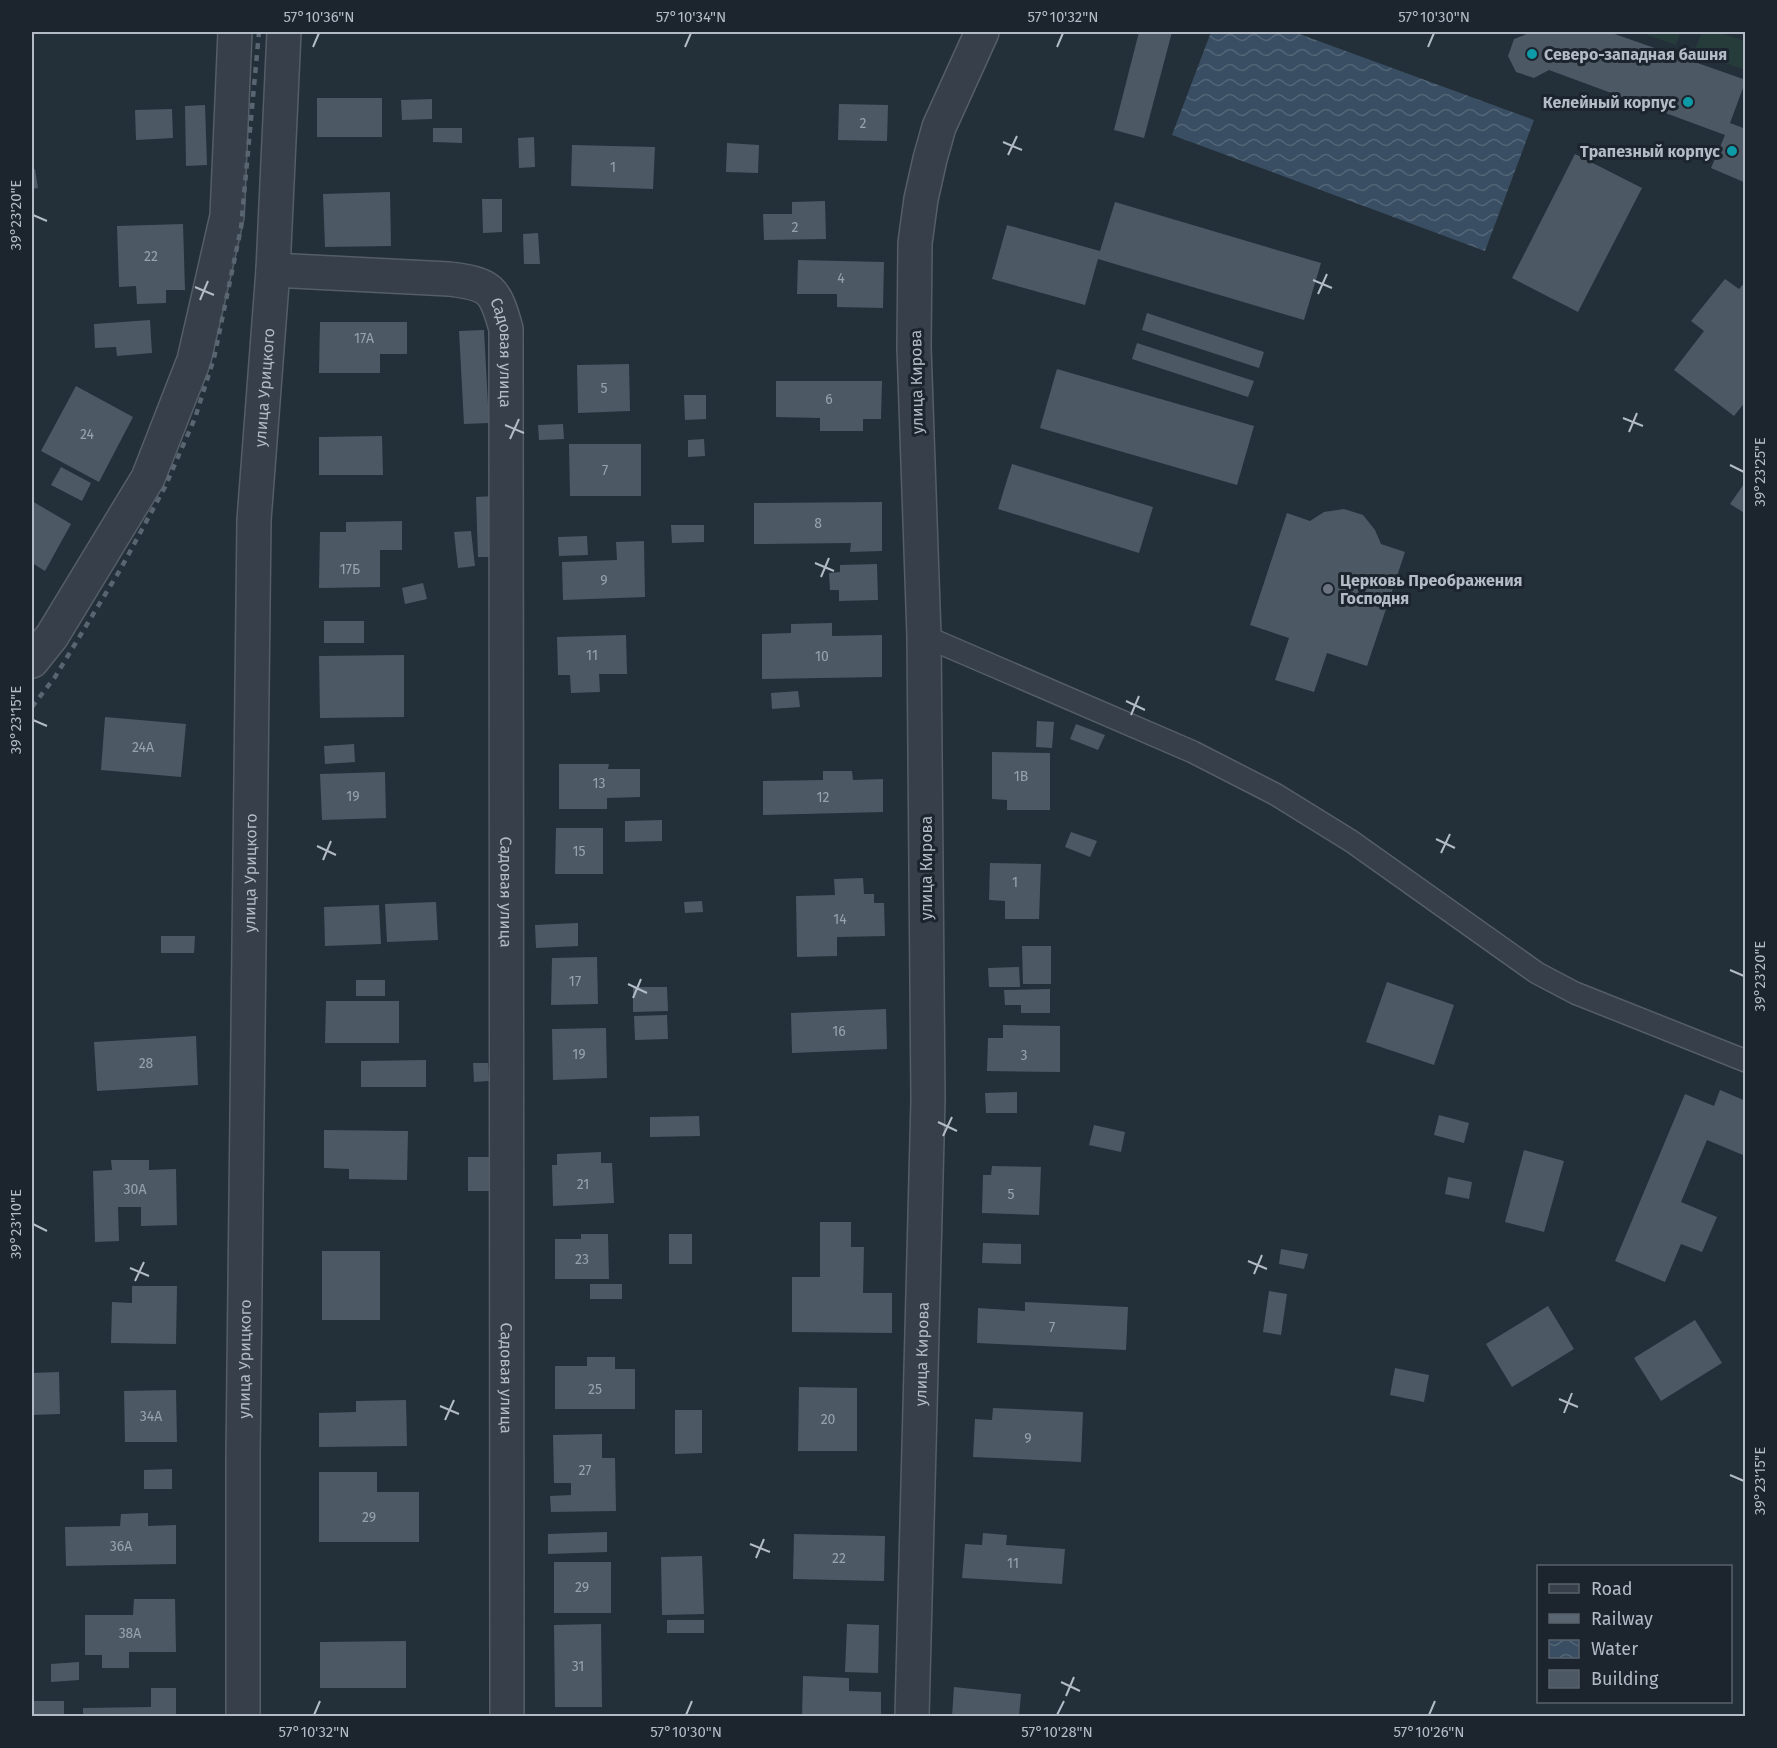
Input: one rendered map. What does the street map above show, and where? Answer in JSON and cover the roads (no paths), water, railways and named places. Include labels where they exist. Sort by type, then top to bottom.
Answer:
[{"type":"street","points":[[32,661],[52,636],[148,478],[194,360],[227,216],[235,32]]},
{"type":"street","name":"улица Урицкого","points":[[243,1716],[243,1456],[254,520],[273,270],[284,32]]},
{"type":"street","name":"улица Кирова","points":[[912,1716],[928,1100],[924,636],[914,347],[915,243],[921,199],[939,127],[981,32]]},
{"type":"street","name":"Садовая улица","points":[[273,270],[476,282],[488,290],[499,304],[506,329],[507,1716]]},
{"type":"lane","points":[[924,636],[1192,752],[1275,794],[1351,841],[1538,973],[1575,993],[1746,1061]]},
{"type":"water","points":[[1211,32],[1294,32],[1534,120],[1485,251],[1172,135]]},
{"type":"railway","points":[[32,707],[55,677],[120,570],[165,487],[195,418],[214,358],[241,228],[259,32]]},
{"type":"place","name":"Северо-западная башня","points":[[1532,54]]},
{"type":"place","name":"Келейный корпус","points":[[1688,102]]},
{"type":"place","name":"Трапезный корпус","points":[[1732,151]]},
{"type":"place","name":"Церковь Преображения Господня","points":[[1328,589]]}]
